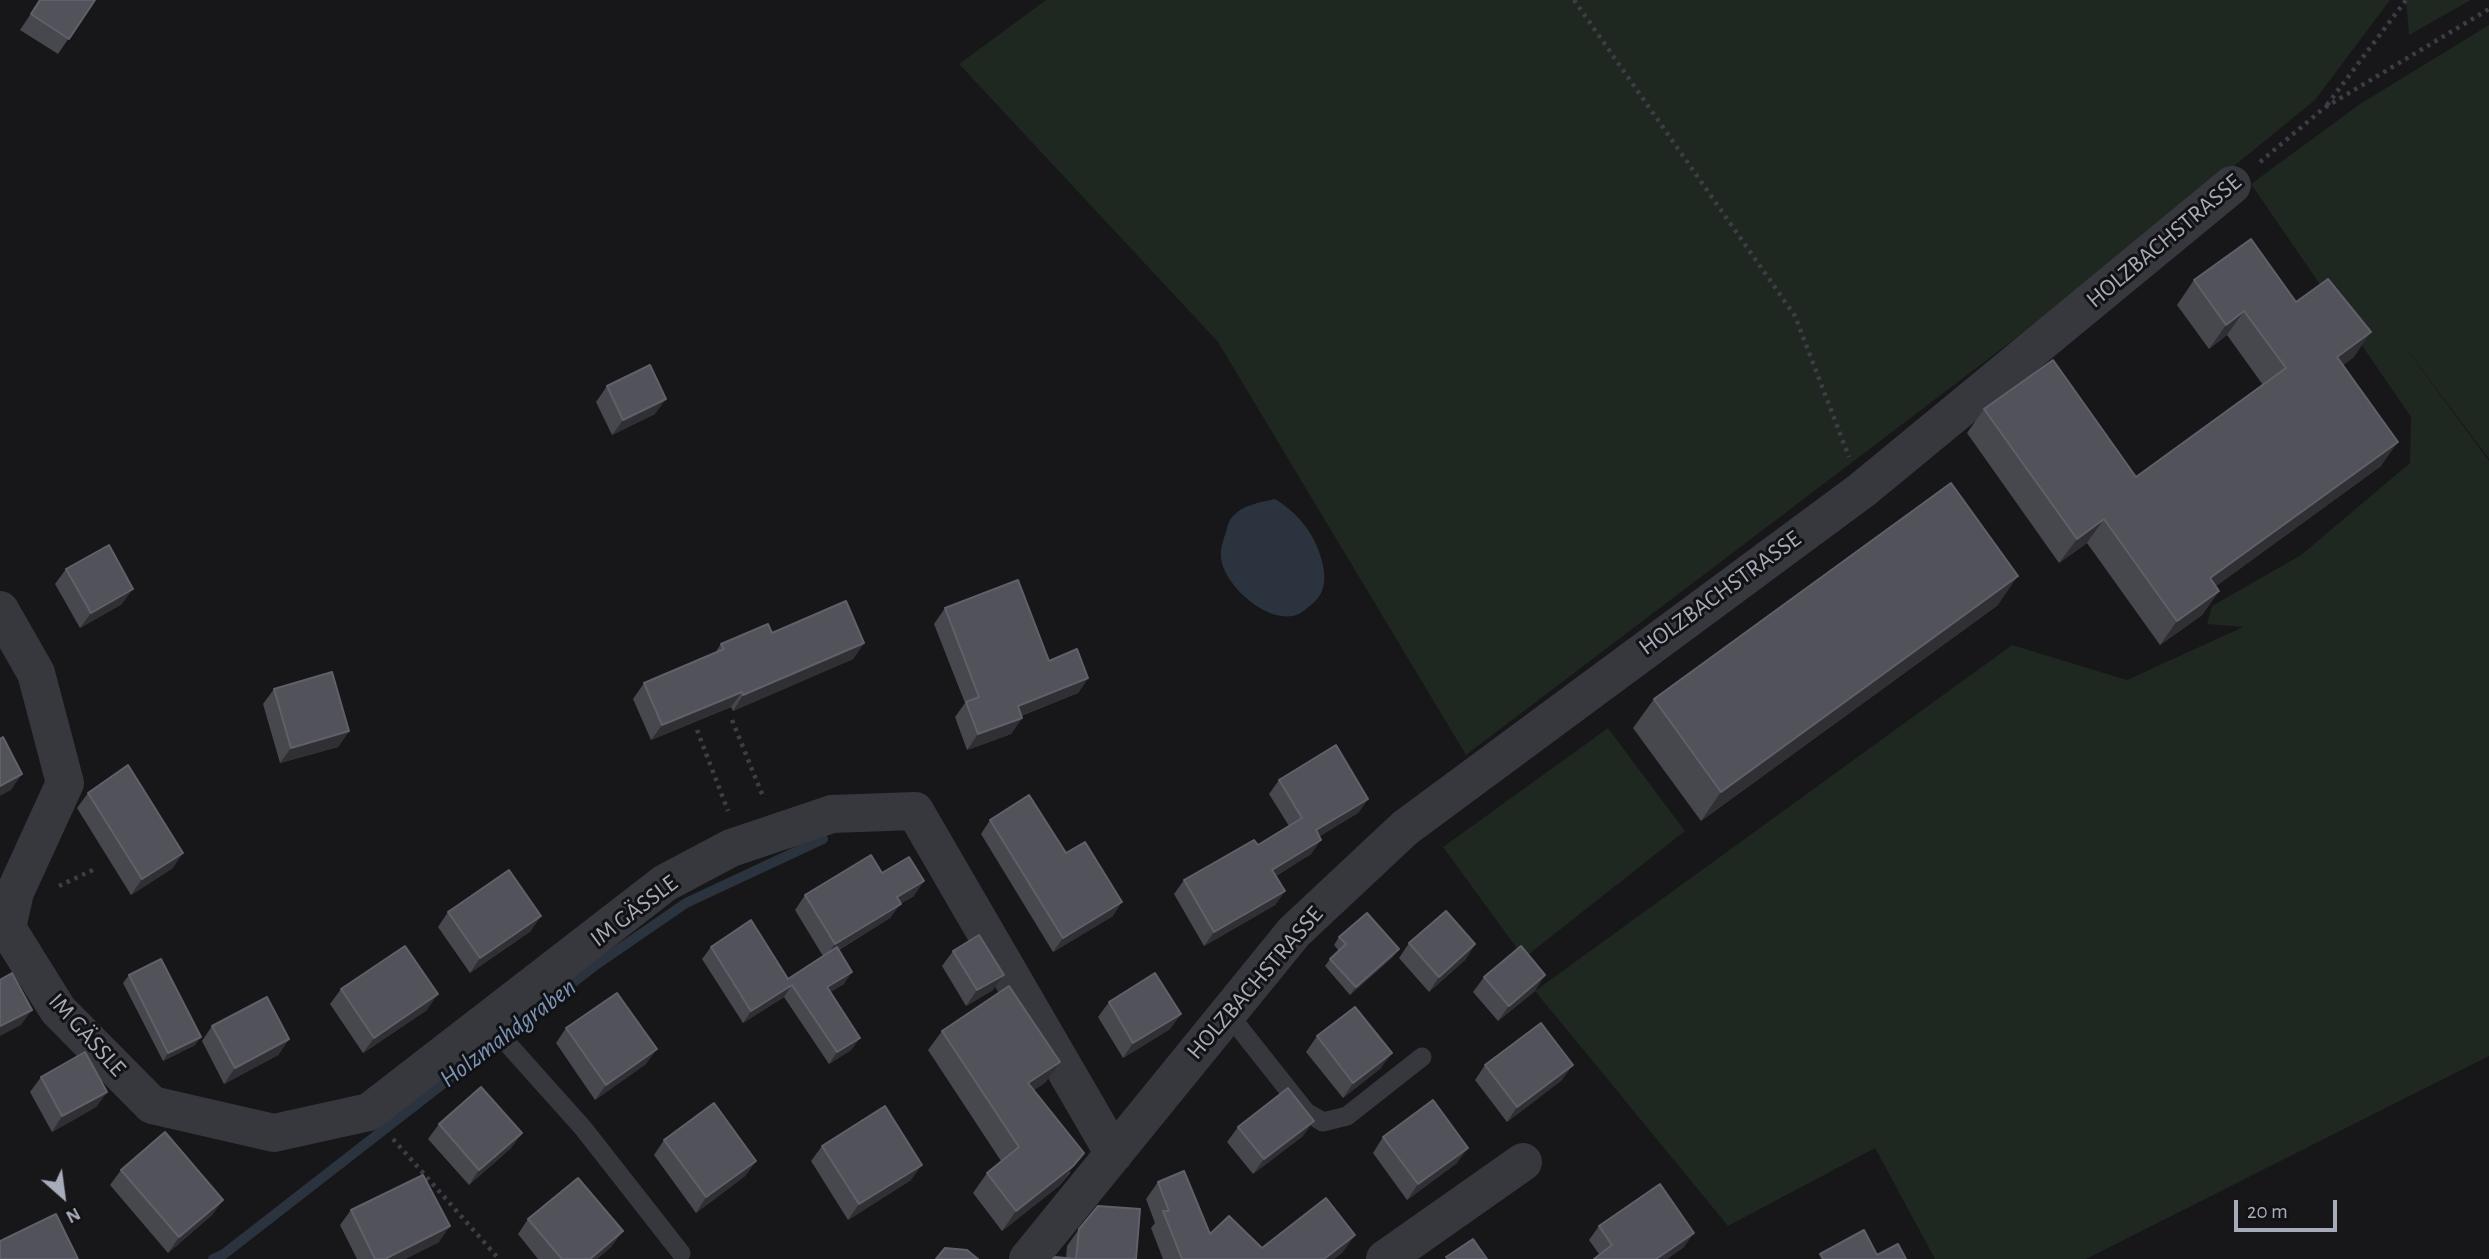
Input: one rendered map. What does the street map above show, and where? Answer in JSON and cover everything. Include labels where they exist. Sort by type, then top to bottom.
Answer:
[{"type":"street","name":"HOLZBACHSTRASSE","points":[[1028,1259],[1226,1012],[1294,932],[1405,828],[1862,490],[2232,185]]},
{"type":"street","name":"IM GÄSSLE","points":[[0,610],[36,673],[65,782],[15,892],[4,928],[58,1010],[152,1105],[274,1133],[369,1112],[489,1023],[665,883],[741,845],[832,814],[915,811],[1114,1154]]},
{"type":"street","points":[[1385,1259],[1523,1162]]},
{"type":"lane","points":[[1226,1012],[1306,1112],[1323,1122],[1347,1116],[1422,1057]]},
{"type":"lane","points":[[489,1023],[583,1128],[681,1253]]},
{"type":"path","points":[[1574,0],[1795,316],[1862,490]]},
{"type":"path","points":[[2324,108],[2406,0]]},
{"type":"path","name":"HOLZBACHSTRASSE","points":[[2232,185],[2324,108],[2489,9]]},
{"type":"path","points":[[732,720],[777,833]]},
{"type":"path","points":[[698,730],[741,845]]},
{"type":"path","points":[[369,1112],[499,1259]]},
{"type":"shaded area","points":[[1046,0],[2390,0],[2315,100],[2119,260],[1466,755],[1218,342],[959,64]]},
{"type":"shaded area","points":[[2406,0],[2471,0],[2409,35]]},
{"type":"shaded area","points":[[2489,25],[2489,459],[2394,332],[2489,461],[2489,1056],[2086,1259],[1935,1259],[1875,1148],[1728,1226],[1535,991],[2012,645],[2127,680],[2243,627],[2207,624],[2212,606],[2301,555],[2410,463],[2411,417],[2251,184],[2360,104]]},
{"type":"shaded area","points":[[1275,499],[1299,518],[1310,533],[1319,551],[1324,573],[1324,585],[1317,600],[1301,613],[1287,616],[1275,615],[1250,601],[1230,580],[1221,558],[1223,542],[1232,517],[1246,507]]},
{"type":"shaded area","points":[[1608,728],[1685,831],[1524,958],[1443,847]]},
{"type":"building","points":[[40,0],[95,0],[69,39],[31,14]]},
{"type":"building","points":[[2251,239],[2296,302],[2328,279],[2371,332],[2337,357],[2398,442],[2210,578],[2219,591],[2177,621],[2104,519],[2077,539],[1984,409],[2053,360],[2136,477],[2286,368],[2244,311],[2226,325],[2194,280]]},
{"type":"building","points":[[650,365],[666,399],[623,420],[607,386]]},
{"type":"building","points":[[1951,483],[2018,576],[1721,792],[1654,699]]},
{"type":"building","points":[[109,545],[133,589],[91,613],[66,569]]},
{"type":"building","points":[[1018,580],[1049,661],[1077,649],[1088,678],[1018,706],[1022,718],[978,734],[966,702],[979,697],[945,608]]},
{"type":"building","points":[[846,601],[864,643],[743,695],[742,692],[662,725],[644,683],[724,649],[721,644],[768,624],[772,633]]},
{"type":"building","points":[[332,672],[349,731],[291,748],[274,689]]},
{"type":"building","points":[[3,737],[22,774],[0,786],[0,739]]},
{"type":"building","points":[[1336,745],[1368,799],[1316,830],[1321,840],[1272,870],[1285,891],[1214,932],[1184,880],[1254,840],[1258,845],[1302,818],[1279,780]]},
{"type":"building","points":[[128,765],[183,853],[142,879],[88,793]]},
{"type":"building","points":[[1029,795],[1066,853],[1085,842],[1122,902],[1063,938],[990,820]]},
{"type":"building","points":[[871,855],[882,873],[909,857],[924,881],[897,897],[901,904],[835,944],[805,895]]},
{"type":"building","points":[[509,870],[541,916],[480,958],[448,912]]},
{"type":"building","points":[[1446,911],[1475,944],[1439,977],[1409,943]]},
{"type":"building","points":[[1367,913],[1399,949],[1356,987],[1330,959],[1346,944],[1339,937]]},
{"type":"building","points":[[751,920],[788,979],[837,947],[852,972],[827,987],[860,1038],[837,1052],[792,985],[751,1011],[711,947]]},
{"type":"building","points":[[979,935],[1004,975],[977,990],[953,951]]},
{"type":"building","points":[[405,946],[438,994],[374,1038],[341,989]]},
{"type":"building","points":[[1521,946],[1545,975],[1509,1006],[1484,977]]},
{"type":"building","points":[[161,959],[201,1037],[168,1053],[129,975]]},
{"type":"building","points":[[12,973],[32,1010],[0,1026],[0,980]]},
{"type":"building","points":[[1155,973],[1181,1014],[1133,1043],[1109,1002]]},
{"type":"building","points":[[1009,986],[1060,1062],[1028,1083],[1084,1153],[1073,1166],[1016,1211],[987,1173],[1019,1147],[942,1031]]},
{"type":"building","points":[[617,993],[657,1049],[606,1085],[566,1028]]},
{"type":"building","points":[[267,997],[289,1039],[235,1068],[212,1026]]},
{"type":"building","points":[[1355,1007],[1392,1053],[1353,1083],[1317,1036]]},
{"type":"building","points":[[1541,1023],[1573,1065],[1517,1107],[1485,1065]]},
{"type":"building","points":[[85,1052],[107,1092],[62,1116],[41,1077]]},
{"type":"building","points":[[481,1087],[522,1133],[479,1170],[439,1124]]},
{"type":"building","points":[[1288,1088],[1314,1121],[1264,1159],[1238,1127]]},
{"type":"building","points":[[1433,1100],[1468,1148],[1418,1184],[1383,1137]]},
{"type":"building","points":[[714,1103],[756,1161],[706,1197],[664,1140]]},
{"type":"building","points":[[885,1106],[922,1165],[859,1204],[822,1146]]},
{"type":"building","points":[[165,1132],[223,1200],[179,1237],[121,1170]]},
{"type":"building","points":[[1184,1171],[1210,1234],[1229,1216],[1262,1248],[1326,1198],[1355,1235],[1324,1259],[1182,1259],[1163,1211],[1169,1211],[1158,1182]]},
{"type":"building","points":[[423,1175],[450,1226],[385,1259],[375,1259],[351,1210]]},
{"type":"building","points":[[578,1178],[623,1231],[590,1259],[562,1259],[528,1219]]},
{"type":"building","points":[[1660,1184],[1694,1233],[1656,1259],[1594,1259],[1612,1245],[1599,1226]]},
{"type":"building","points":[[1098,1206],[1140,1209],[1136,1259],[1076,1259],[1079,1229]]},
{"type":"building","points":[[56,1214],[78,1259],[0,1259],[0,1241]]},
{"type":"building","points":[[1864,1230],[1877,1255],[1898,1244],[1906,1259],[1823,1259],[1820,1254]]},
{"type":"building","points":[[1473,1239],[1487,1259],[1446,1257]]},
{"type":"building","points":[[945,1248],[967,1250],[978,1259],[936,1259]]},
{"type":"waterway","name":"Holzmahdgraben","points":[[213,1259],[224,1254],[593,967],[686,903],[823,839]]}]
